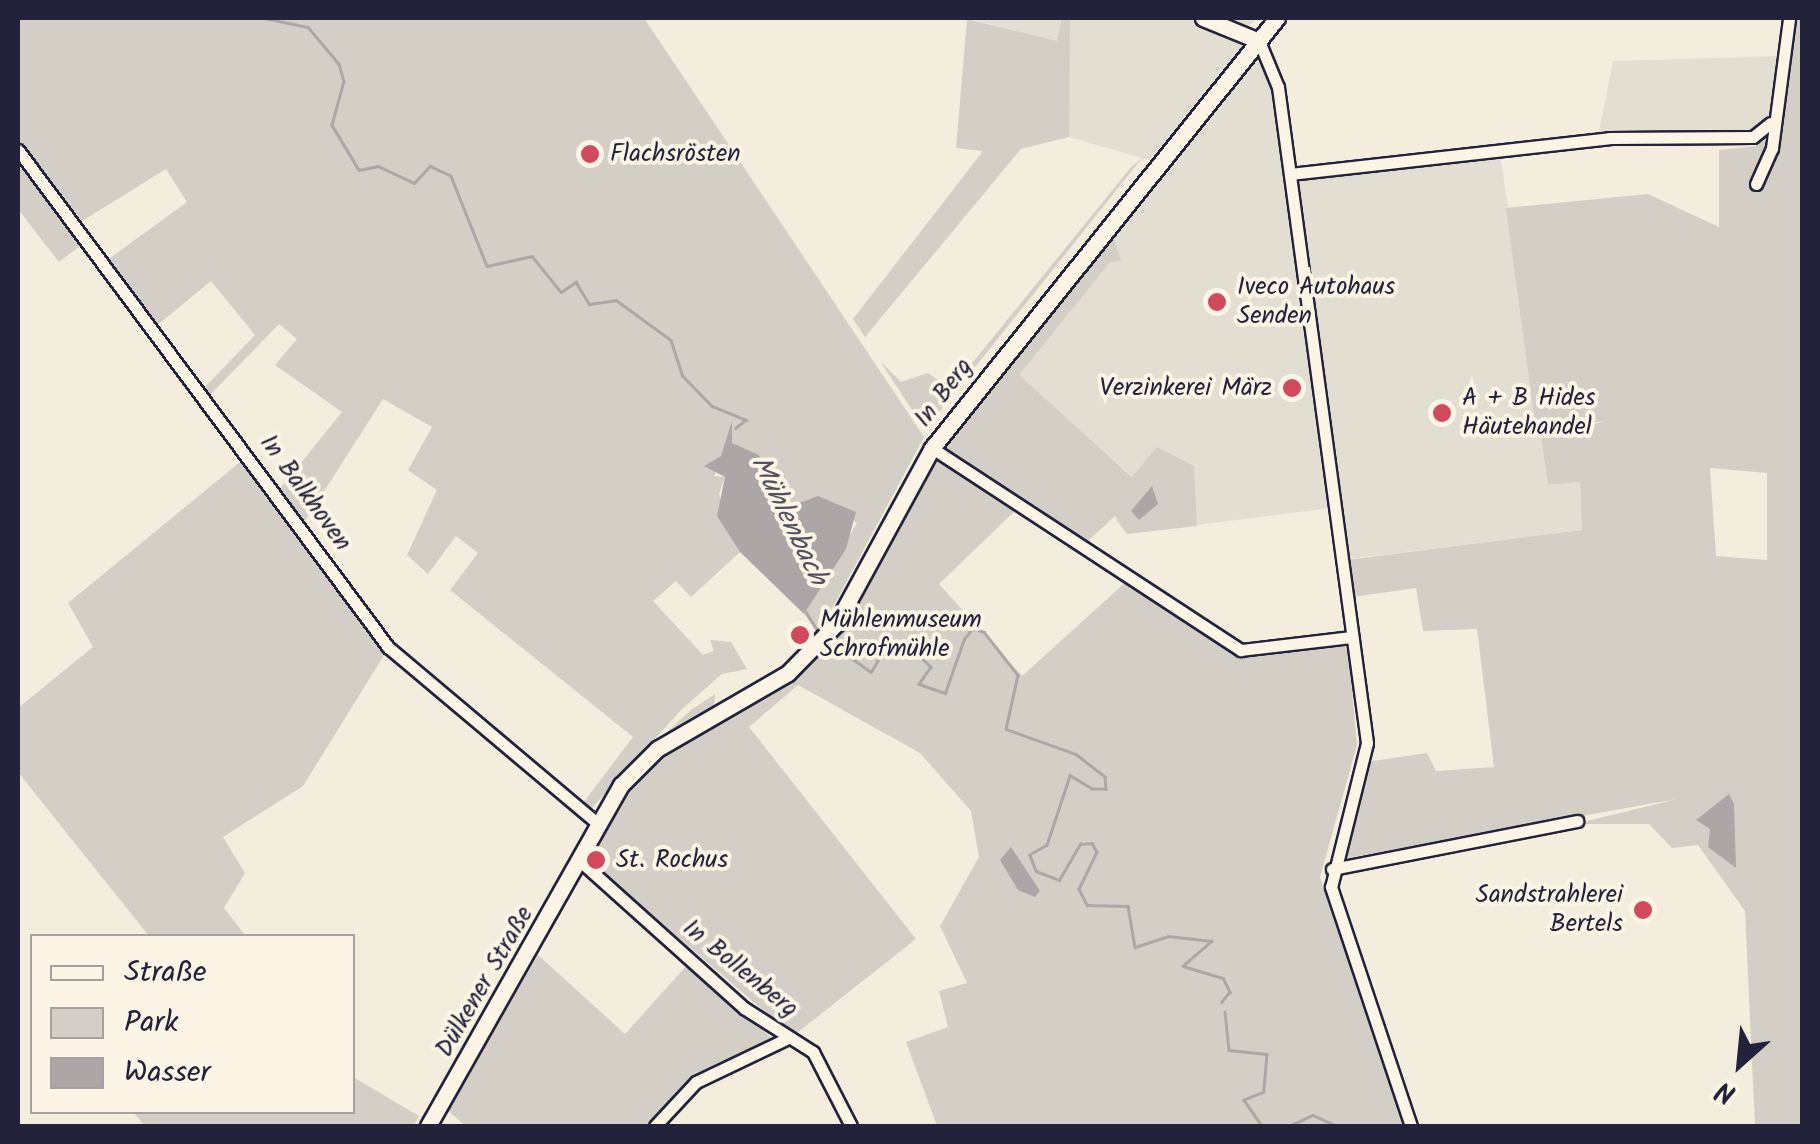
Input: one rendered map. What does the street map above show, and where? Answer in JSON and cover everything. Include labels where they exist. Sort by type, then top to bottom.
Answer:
[{"type":"main road","points":[[1203,18],[1259,41]]},
{"type":"main road","name":"In Berg","points":[[932,448],[1278,18]]},
{"type":"main road","name":"Dülkener Straße","points":[[428,1126],[597,823],[636,768],[718,712],[788,673],[836,624],[932,448]]},
{"type":"street","points":[[1756,184],[1772,148],[1770,123],[1789,18]]},
{"type":"street","points":[[1259,41],[1274,65],[1367,743],[1332,869],[1410,1126]]},
{"type":"street","points":[[1290,174],[1609,138],[1753,137],[1770,123]]},
{"type":"street","name":"In Balkhoven","points":[[18,150],[388,648],[597,823]]},
{"type":"street","name":"In Berg","points":[[932,448],[1241,650],[1352,637]]},
{"type":"street","points":[[1332,869],[1577,821]]},
{"type":"street","name":"In Bollenberg","points":[[579,860],[788,1038],[813,1052],[851,1126]]},
{"type":"street","points":[[655,1126],[696,1082],[788,1038]]},
{"type":"shaded area","points":[[967,18],[1257,18],[1234,40],[1268,68],[1287,177],[1500,153],[1548,485],[1580,481],[1582,530],[1347,559],[1338,507],[1127,534],[1116,521],[1133,477],[1018,375],[1118,251],[1112,230],[1166,165],[1069,137],[1065,44]]},
{"type":"shaded area","points":[[1780,56],[1768,122],[1752,136],[1598,136],[1613,61]]},
{"type":"green space","points":[[18,18],[644,18],[924,437],[819,633],[804,614],[857,523],[810,499],[783,510],[763,463],[732,443],[714,476],[725,477],[719,494],[740,552],[691,597],[676,581],[653,601],[703,655],[714,651],[710,640],[731,642],[747,669],[722,674],[682,709],[591,809],[583,803],[633,737],[450,590],[478,553],[456,536],[428,574],[407,555],[437,490],[408,470],[432,427],[383,399],[305,521],[279,490],[342,412],[275,365],[297,339],[279,324],[207,398],[202,390],[255,335],[211,281],[155,327],[106,261],[187,202],[166,169],[79,223],[89,239],[59,262],[18,209]]},
{"type":"green space","points":[[1062,18],[1070,18],[1069,137],[1021,149],[865,337],[853,319],[983,151],[956,148],[967,19],[1057,41]]},
{"type":"green space","points":[[1795,18],[1802,18],[1802,1126],[1755,1126],[1745,911],[1698,845],[1672,848],[1649,824],[1575,824],[1677,799],[1341,859],[1366,762],[1427,753],[1436,771],[1494,767],[1477,629],[1423,631],[1416,588],[1352,597],[1346,560],[1582,530],[1580,482],[1548,485],[1541,437],[1606,421],[1536,430],[1506,208],[1648,194],[1719,227],[1719,150],[1756,146],[1774,133]],"holes":[[[1710,468],[1767,473],[1767,560],[1716,556]]]},
{"type":"green space","points":[[1149,154],[925,430],[880,361],[901,382],[928,373],[951,389],[1132,166]]},
{"type":"green space","points":[[1154,161],[952,412],[952,408]]},
{"type":"green space","points":[[1135,202],[1114,238],[1121,261],[1110,262],[1019,375],[1132,477],[1157,447],[1194,466],[1197,526],[1127,534],[1115,516],[1084,545],[939,446]]},
{"type":"green space","points":[[936,454],[1019,507],[939,584],[1022,676],[1128,580],[1239,653],[1348,646],[1357,745],[1320,877],[1406,1126],[937,1126],[906,1042],[948,1027],[939,991],[967,983],[940,926],[979,857],[971,811],[920,753],[798,685],[749,727],[916,939],[793,1036],[593,864],[610,808],[649,762],[816,656]]},
{"type":"green space","points":[[245,458],[386,652],[303,786],[223,837],[245,873],[224,908],[244,934],[147,934],[18,772],[18,708],[93,647],[68,603]]},
{"type":"green space","points":[[715,694],[714,707],[655,743],[691,710]]},
{"type":"green space","points":[[538,955],[625,1034],[688,964],[775,1041],[695,1079],[648,1126],[466,1126],[447,1110]]},
{"type":"green space","points":[[355,1078],[419,1116],[413,1126],[145,1126],[135,1114],[355,1114]]},
{"type":"water","points":[[732,421],[732,443],[759,455],[766,475],[785,486],[783,509],[818,496],[856,512],[846,549],[804,614],[740,552],[717,516],[725,477],[704,466],[721,456]]},
{"type":"water","points":[[1152,486],[1158,504],[1139,520],[1131,511]]},
{"type":"water","points":[[1729,794],[1734,804],[1736,868],[1708,847],[1710,829],[1696,820]]},
{"type":"water","points":[[1011,847],[1040,891],[1035,897],[1018,890],[1000,860]]},
{"type":"waterway","name":"Mühlenbach","points":[[264,18],[308,27],[339,64],[344,81],[332,125],[359,170],[378,166],[414,183],[430,166],[451,176],[487,266],[532,256],[561,292],[576,282],[589,304],[616,300],[671,340],[683,376],[712,406],[746,420],[736,428]]},
{"type":"waterway","name":"Mühlenbach","points":[[806,612],[818,631]]},
{"type":"waterway","name":"Mühlenbach","points":[[831,643],[871,672],[885,648],[905,641],[931,667],[919,684],[945,693],[964,639],[973,628],[984,632],[1018,675],[1006,729],[1076,754],[1105,777],[1106,789],[1092,789],[1070,776],[1047,845],[1030,855],[1036,871],[1059,880],[1080,844],[1092,843],[1097,852],[1079,889],[1087,905],[1128,906],[1135,947],[1168,936],[1212,941],[1183,966],[1223,978],[1230,992],[1222,1002]]},
{"type":"waterway","name":"Mühlenbach","points":[[1225,1012],[1229,1050],[1267,1054],[1264,1092],[1244,1100],[1262,1126]]},
{"type":"waterway","name":"Mühlenbach","points":[[1289,1126],[1313,1115],[1337,1126]]},
{"type":"place","name":"Flachsrösten","points":[[590,154]]},
{"type":"place","name":"Iveco Autohaus Senden","points":[[1217,302]]},
{"type":"place","name":"Verzinkerei März","points":[[1292,388]]},
{"type":"place","name":"A + B Hides Häutehandel","points":[[1442,413]]},
{"type":"place","name":"Mühlenmuseum Schrofmühle","points":[[800,635]]},
{"type":"place","name":"St. Rochus","points":[[596,860]]},
{"type":"place","name":"Sandstrahlerei Bertels","points":[[1643,910]]}]
